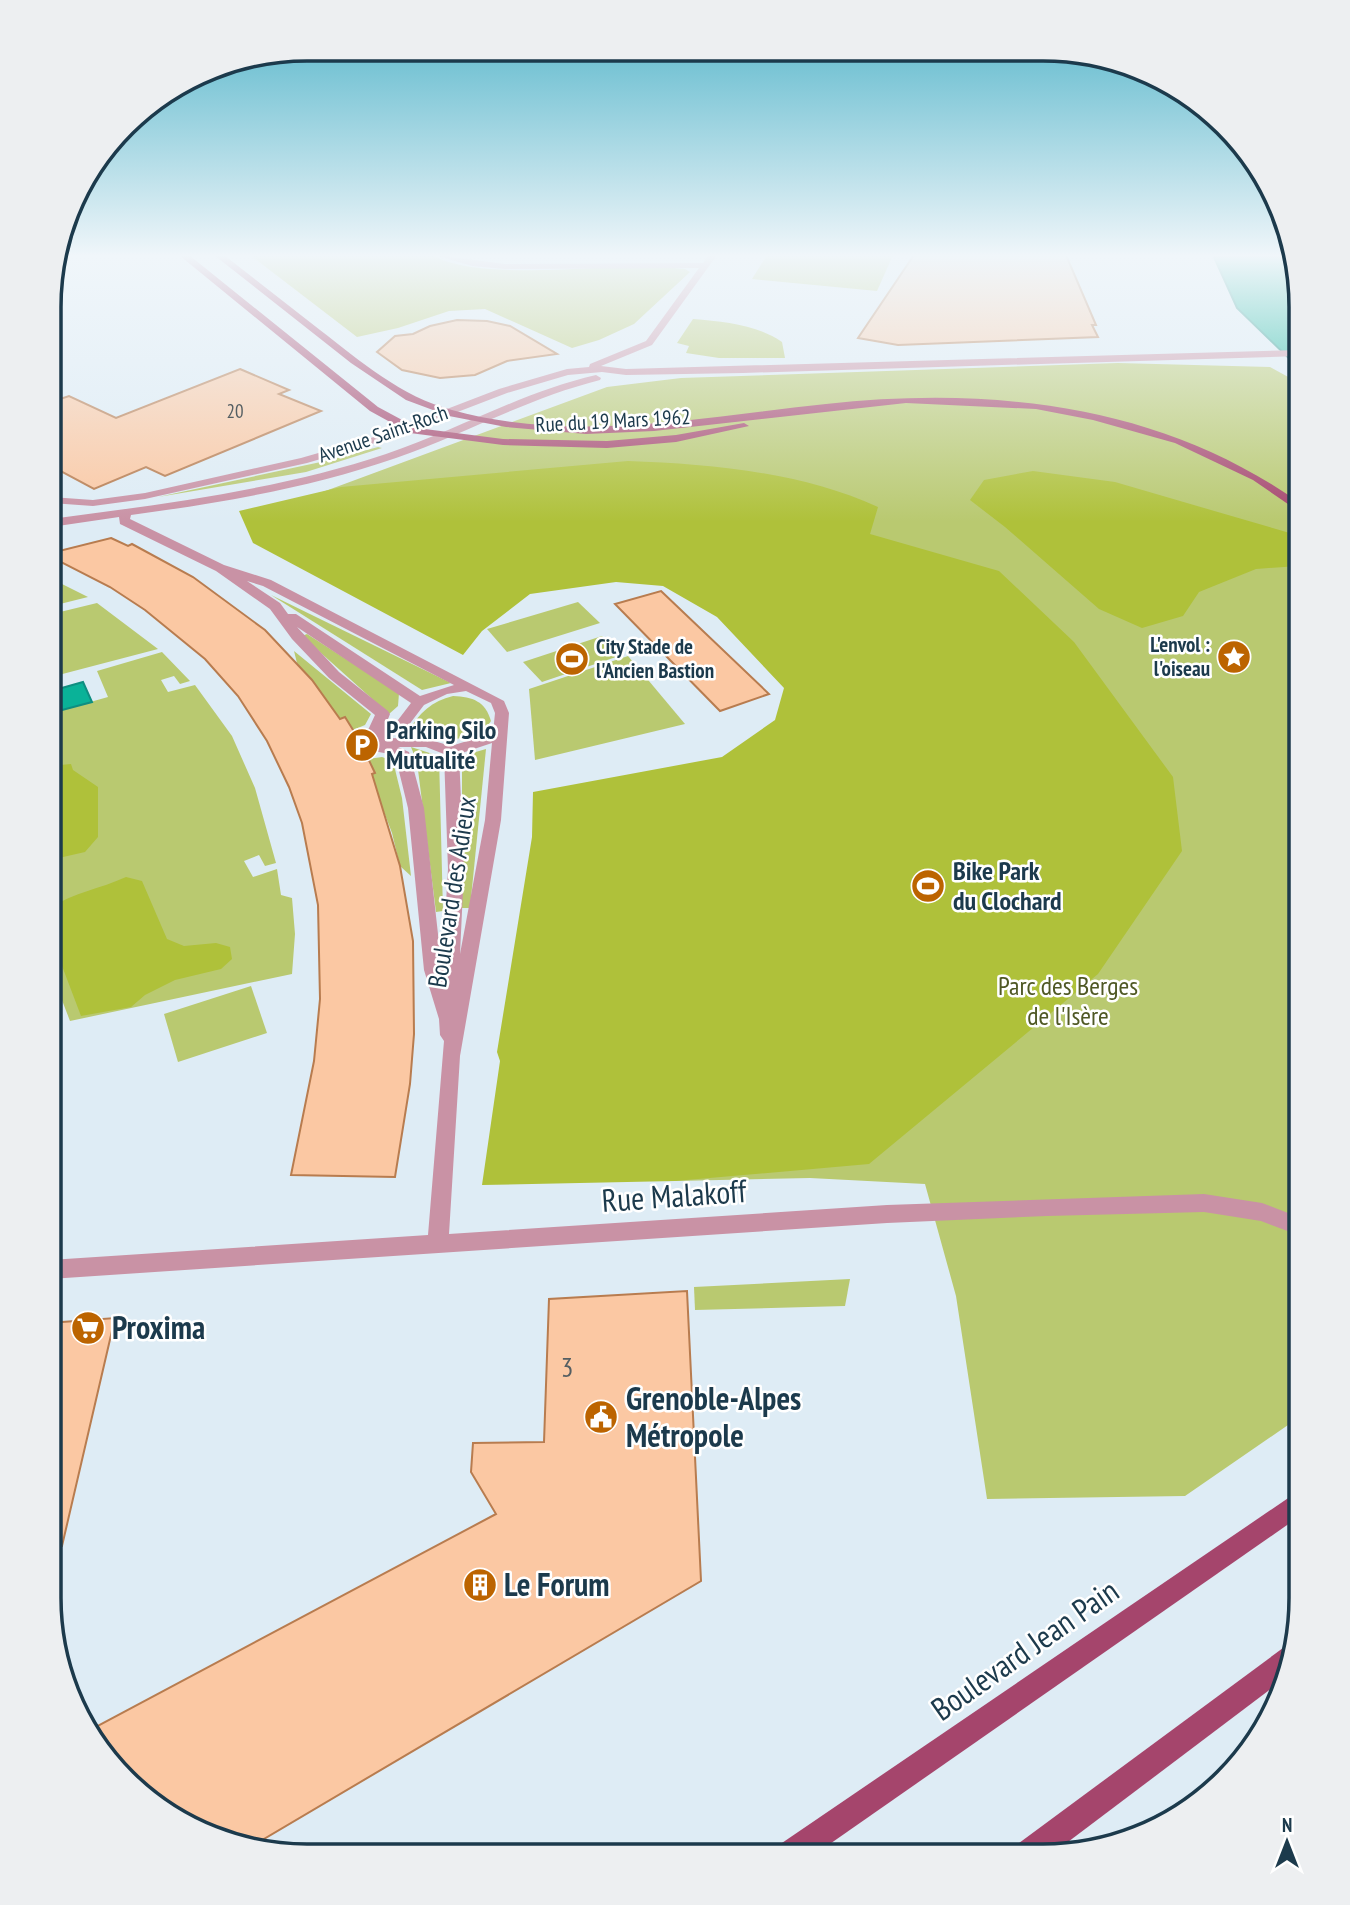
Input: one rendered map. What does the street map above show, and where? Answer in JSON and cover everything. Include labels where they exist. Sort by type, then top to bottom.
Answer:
[{"type":"main road","points":[[290,344],[405,428]]},
{"type":"main road","name":"Rue du 19 Mars 1962","points":[[332,344],[416,402],[480,420],[555,430],[586,432],[654,428],[866,403],[947,400],[1007,403],[1073,412],[1179,441],[1220,458],[1257,478],[1289,501]]},
{"type":"main road","name":"Rue du 19 Mars 1962","points":[[405,428],[441,436],[541,445],[623,444],[701,436],[784,414]]},
{"type":"main road","name":"Boulevard Jean Pain","points":[[805,1844],[1288,1510]]},
{"type":"main road","points":[[1041,1844],[1279,1667]]},
{"type":"street","points":[[656,357],[663,344]]},
{"type":"street","points":[[626,372],[656,357],[1169,357],[1289,353]]},
{"type":"street","name":"Avenue Saint-Roch","points":[[61,501],[93,503],[145,496],[303,461],[378,439],[539,379],[656,357]]},
{"type":"street","name":"Avenue Saint-Roch","points":[[580,371],[602,369],[626,372]]},
{"type":"street","name":"Avenue Saint-Roch","points":[[125,513],[323,477],[392,455],[570,385],[626,372]]},
{"type":"street","name":"Avenue Saint-Roch","points":[[125,513],[145,496]]},
{"type":"street","points":[[61,522],[125,513]]},
{"type":"street","name":"Boulevard des Adieux","points":[[125,513],[124,521],[220,568],[267,583],[497,701],[502,713],[493,820],[451,1056],[438,1244]]},
{"type":"street","name":"Boulevard des Adieux","points":[[220,568],[419,702]]},
{"type":"street","name":"Boulevard des Adieux","points":[[275,607],[297,636],[334,675],[383,714],[376,730],[362,744]]},
{"type":"street","points":[[362,744],[403,723],[419,702],[443,691],[468,687]]},
{"type":"street","points":[[362,744],[396,741],[427,743],[451,751],[500,736]]},
{"type":"street","name":"Boulevard des Adieux","points":[[362,744],[402,752],[416,808],[433,970],[448,1019]]},
{"type":"street","name":"Boulevard des Adieux","points":[[451,751],[456,869],[448,1019],[451,1056]]},
{"type":"street","name":"Rue Malakoff","points":[[61,1269],[887,1214],[1204,1203],[1262,1212],[1288,1222]]},
{"type":"green space","points":[[563,344],[586,344],[572,348]]},
{"type":"green space","points":[[681,344],[782,344],[785,358],[719,358],[686,353],[689,346]]},
{"type":"green space","name":"Parc des Berges de l'Isère","points":[[1118,363],[1270,367],[1289,377],[1288,1425],[1185,1496],[987,1499],[956,1296],[925,1184],[810,1178],[675,1181],[964,578],[301,500],[607,387],[681,378]]},
{"type":"green space","points":[[382,448],[306,472],[158,497],[330,460]]},
{"type":"green space","points":[[61,584],[88,597],[61,604]]},
{"type":"green space","points":[[271,595],[451,683],[422,690]]},
{"type":"green space","points":[[578,602],[600,623],[507,652],[487,629]]},
{"type":"green space","points":[[97,603],[158,649],[61,674],[61,612]]},
{"type":"green space","points":[[307,634],[399,693],[398,706],[389,714],[302,636]]},
{"type":"green space","name":"City Stade de l'Ancien Bastion","points":[[602,636],[622,655],[542,682],[523,662]]},
{"type":"green space","points":[[294,651],[371,714],[365,725],[353,730],[345,717],[340,719],[297,663]]},
{"type":"green space","points":[[162,652],[190,681],[180,684],[174,676],[161,680],[168,692],[195,685],[232,736],[255,788],[276,863],[265,866],[259,855],[244,861],[253,877],[277,869],[281,895],[292,898],[295,934],[292,974],[70,1021],[61,998],[61,710],[108,697],[97,671]]},
{"type":"green space","points":[[628,656],[685,724],[535,760],[529,689]]},
{"type":"green space","points":[[453,696],[472,699],[482,705],[491,721],[482,734],[456,739],[408,732],[427,709]]},
{"type":"green space","points":[[411,747],[439,756],[443,911],[436,912],[417,762]]},
{"type":"green space","points":[[486,749],[470,908],[462,908],[462,756]]},
{"type":"green space","points":[[382,757],[393,761],[402,798],[411,876],[400,866],[392,833],[370,775],[375,773],[368,759]]},
{"type":"green space","points":[[251,986],[267,1033],[178,1062],[164,1014]]},
{"type":"green space","points":[[850,1279],[845,1306],[695,1310],[694,1287]]},
{"type":"shaded area","points":[[1274,344],[1289,344],[1289,358]]},
{"type":"shaded area","points":[[628,461],[756,472],[818,485],[878,507],[870,534],[999,571],[1074,642],[1173,777],[1182,851],[1098,974],[869,1164],[675,1181],[482,1185],[500,1061],[497,1052],[532,837],[533,792],[722,757],[775,720],[784,688],[717,617],[663,586],[616,582],[530,594],[482,631],[463,655],[253,543],[239,511],[341,487]]},
{"type":"shaded area","points":[[1033,471],[1115,482],[1289,533],[1289,567],[1256,569],[1199,592],[1183,616],[1142,628],[1099,609],[970,500],[984,480]]},
{"type":"shaded area","points":[[83,682],[92,702],[61,710],[61,688]]},
{"type":"shaded area","points":[[71,764],[73,770],[98,787],[98,837],[85,852],[61,857],[61,765]]},
{"type":"shaded area","points":[[126,877],[142,881],[167,939],[184,946],[216,943],[230,947],[232,959],[221,969],[175,980],[145,995],[131,1007],[81,1016],[61,963],[61,902]]},
{"type":"building","points":[[386,344],[540,344],[557,354],[507,361],[475,375],[440,378],[402,370],[377,352]]},
{"type":"building","points":[[240,369],[289,390],[279,394],[321,411],[165,476],[146,467],[94,489],[61,471],[61,399],[69,396],[116,418]]},
{"type":"building","points":[[111,538],[128,546],[132,544],[193,577],[265,630],[312,680],[340,719],[345,717],[358,738],[353,746],[357,751],[365,752],[375,773],[372,774],[400,866],[413,941],[414,1034],[410,1084],[395,1177],[291,1175],[314,1061],[320,999],[318,905],[302,823],[289,787],[267,741],[238,696],[205,659],[145,610],[110,587],[61,562],[61,550]]},
{"type":"building","points":[[661,591],[769,694],[720,711],[615,604]]},
{"type":"building","name":"Le Forum","points":[[687,1291],[701,1581],[263,1840],[213,1825],[184,1811],[157,1793],[122,1760],[97,1726],[496,1514],[471,1472],[473,1443],[544,1442],[549,1299]]},
{"type":"building","points":[[115,1318],[62,1546],[61,1546],[61,1322]]},
{"type":"place","name":"L'envol : l'oiseau","points":[[1234,657]]},
{"type":"place","name":"City Stade de l'Ancien Bastion","points":[[572,659]]},
{"type":"place","name":"Parking Silo Mutualité","points":[[362,745]]},
{"type":"place","name":"Bike Park du Clochard","points":[[928,886]]},
{"type":"place","name":"Proxima","points":[[88,1328]]},
{"type":"place","name":"Grenoble-Alpes Métropole","points":[[601,1417]]},
{"type":"place","name":"Le Forum","points":[[480,1585]]}]
